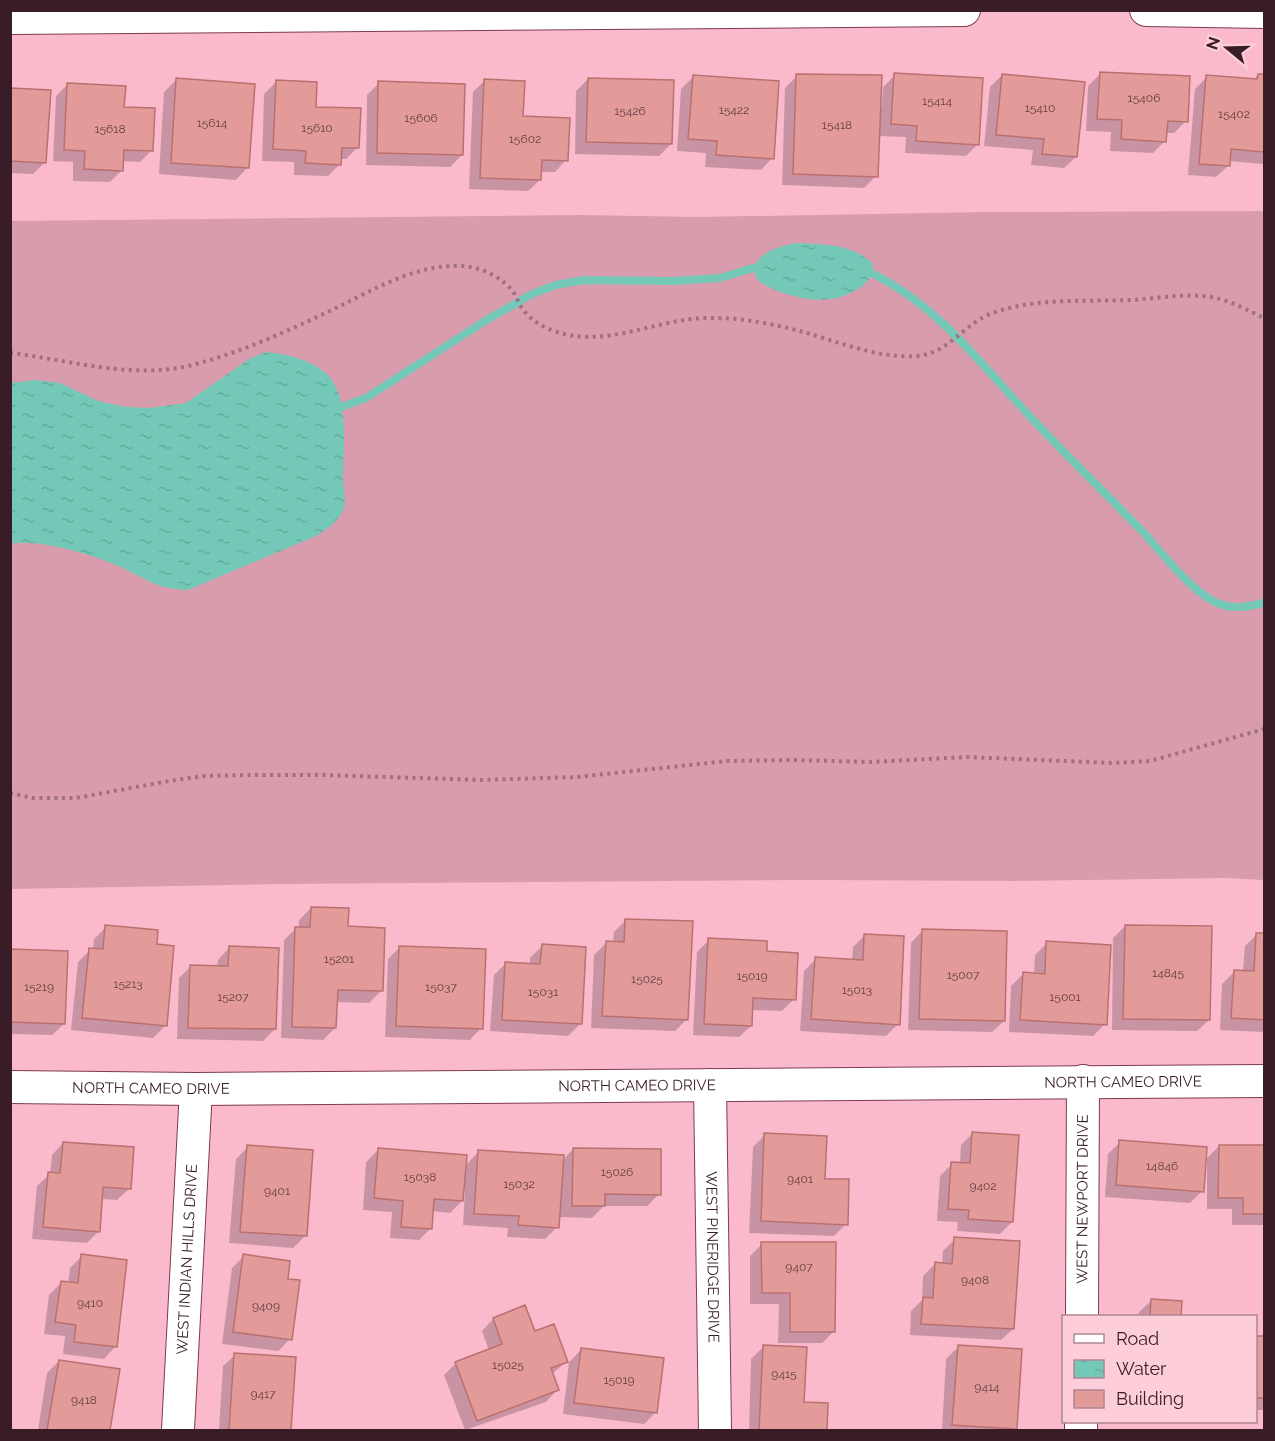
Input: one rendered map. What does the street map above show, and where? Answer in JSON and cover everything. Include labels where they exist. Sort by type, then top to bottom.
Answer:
[{"type":"street","points":[[10,18],[216,14],[964,10]]},
{"type":"street","points":[[1146,10],[1264,12]]},
{"type":"street","name":"WEST NEWPORT DRIVE","points":[[1082,1315],[1083,1081]]},
{"type":"street","name":"NORTH CAMEO DRIVE","points":[[10,1087],[196,1089],[1264,1081]]},
{"type":"street","name":"WEST PINERIDGE DRIVE","points":[[710,1085],[715,1431]]},
{"type":"street","name":"WEST INDIAN HILLS DRIVE","points":[[178,1431],[196,1089]]},
{"type":"path","points":[[10,353],[107,368],[165,370],[194,365],[259,342],[378,287],[434,267],[467,266],[490,273],[513,291],[529,318],[542,327],[578,337],[612,336],[669,321],[714,318],[774,325],[850,346],[915,357],[933,354],[990,314],[1033,303],[1059,300],[1130,300],[1201,296],[1232,303],[1264,318]]},
{"type":"path","points":[[10,793],[32,798],[76,798],[204,776],[324,775],[482,780],[577,777],[727,761],[871,762],[967,757],[1114,763],[1150,761],[1264,729]]},
{"type":"shaded area","points":[[1264,211],[1264,880],[1225,878],[1015,881],[809,880],[280,884],[11,889],[10,221]]},
{"type":"water","points":[[796,243],[837,246],[857,252],[873,264],[872,274],[869,280],[851,293],[819,300],[797,297],[760,282],[753,268],[761,257],[777,248]]},
{"type":"water","points":[[266,352],[311,363],[326,373],[337,390],[344,428],[345,504],[342,512],[329,527],[316,536],[188,590],[162,586],[86,554],[53,546],[11,544],[11,383],[35,380],[60,383],[98,401],[126,407],[150,408],[186,403],[249,359]]},
{"type":"building","points":[[1100,72],[1190,76],[1188,122],[1168,121],[1166,142],[1121,139],[1122,120],[1097,119]]},
{"type":"building","points":[[894,73],[983,78],[979,145],[916,141],[917,126],[891,124]]},
{"type":"building","points":[[796,74],[882,75],[878,177],[793,174]]},
{"type":"building","points":[[1002,74],[1085,82],[1077,157],[1042,154],[1044,139],[996,135]]},
{"type":"building","points":[[1258,74],[1264,74],[1264,152],[1231,149],[1230,166],[1199,164],[1206,75],[1257,79]]},
{"type":"building","points":[[693,75],[779,81],[774,159],[716,155],[717,141],[688,139]]},
{"type":"building","points":[[176,78],[255,84],[249,168],[171,163]]},
{"type":"building","points":[[588,78],[674,80],[672,144],[586,142]]},
{"type":"building","points":[[484,79],[525,81],[523,116],[570,118],[568,161],[542,160],[541,180],[480,178]]},
{"type":"building","points":[[276,80],[317,82],[316,107],[361,108],[359,148],[342,148],[341,165],[305,163],[306,151],[273,149]]},
{"type":"building","points":[[378,81],[465,84],[463,155],[377,153]]},
{"type":"building","points":[[67,83],[126,86],[124,107],[155,108],[153,151],[124,150],[123,171],[84,169],[85,151],[64,150]]},
{"type":"building","points":[[10,88],[51,90],[46,163],[10,161]]},
{"type":"building","points":[[311,907],[349,908],[348,926],[385,928],[383,991],[338,990],[336,1028],[292,1027],[295,927],[310,927]]},
{"type":"building","points":[[625,919],[693,921],[688,1020],[602,1016],[606,941],[624,942]]},
{"type":"building","points":[[105,925],[158,930],[157,944],[174,946],[167,1026],[82,1018],[89,948],[103,949]]},
{"type":"building","points":[[1125,925],[1212,926],[1210,1020],[1123,1019]]},
{"type":"building","points":[[922,929],[1007,931],[1005,1021],[919,1019]]},
{"type":"building","points":[[1256,933],[1264,933],[1264,1020],[1231,1018],[1234,970],[1254,971]]},
{"type":"building","points":[[864,934],[904,936],[900,1025],[811,1019],[815,957],[863,960]]},
{"type":"building","points":[[708,938],[767,941],[767,951],[798,953],[796,1000],[753,998],[752,1026],[704,1024]]},
{"type":"building","points":[[1046,941],[1111,945],[1107,1025],[1020,1020],[1023,972],[1045,974]]},
{"type":"building","points":[[542,944],[586,947],[582,1024],[502,1020],[505,962],[540,964]]},
{"type":"building","points":[[229,946],[279,948],[276,1029],[188,1028],[190,965],[228,966]]},
{"type":"building","points":[[399,946],[486,949],[483,1029],[396,1026]]},
{"type":"building","points":[[10,949],[68,951],[65,1024],[10,1022]]},
{"type":"building","points":[[972,1132],[1019,1135],[1013,1222],[968,1219],[969,1210],[948,1209],[951,1162],[970,1163]]},
{"type":"building","points":[[764,1133],[827,1136],[825,1179],[849,1179],[848,1225],[761,1221]]},
{"type":"building","points":[[1119,1140],[1207,1147],[1204,1192],[1116,1185]]},
{"type":"building","points":[[63,1142],[134,1147],[131,1189],[103,1187],[100,1232],[43,1227],[48,1172],[60,1173]]},
{"type":"building","points":[[247,1145],[313,1150],[307,1236],[240,1232]]},
{"type":"building","points":[[1219,1145],[1264,1145],[1264,1214],[1243,1214],[1243,1198],[1218,1198]]},
{"type":"building","points":[[378,1148],[467,1155],[463,1201],[434,1199],[432,1229],[401,1227],[403,1201],[374,1198]]},
{"type":"building","points":[[573,1148],[661,1149],[661,1195],[605,1194],[605,1206],[572,1206]]},
{"type":"building","points":[[478,1150],[564,1155],[559,1228],[518,1225],[519,1216],[474,1214]]},
{"type":"building","points":[[954,1237],[1020,1241],[1014,1329],[921,1324],[923,1297],[933,1298],[935,1262],[952,1264]]},
{"type":"building","points":[[761,1242],[836,1242],[835,1332],[790,1332],[790,1293],[762,1293]]},
{"type":"building","points":[[81,1254],[127,1260],[117,1347],[74,1342],[76,1325],[55,1322],[61,1281],[78,1283]]},
{"type":"building","points":[[243,1254],[290,1261],[288,1279],[300,1280],[292,1340],[233,1332]]},
{"type":"building","points":[[1151,1299],[1182,1301],[1181,1315],[1150,1315]]},
{"type":"building","points":[[525,1305],[535,1331],[554,1324],[568,1362],[551,1368],[559,1390],[477,1421],[455,1362],[502,1344],[493,1318]]},
{"type":"building","points":[[1257,1336],[1264,1336],[1264,1398],[1257,1398]]},
{"type":"building","points":[[763,1345],[807,1347],[804,1402],[828,1403],[827,1430],[759,1430]]},
{"type":"building","points":[[958,1345],[1022,1349],[1017,1429],[952,1425]]},
{"type":"building","points":[[581,1348],[664,1358],[657,1413],[574,1403]]},
{"type":"building","points":[[234,1353],[296,1357],[291,1430],[229,1430]]},
{"type":"building","points":[[59,1360],[120,1369],[110,1430],[47,1430]]},
{"type":"waterway","points":[[341,407],[366,398],[485,321],[532,294],[556,285],[584,280],[673,281],[720,278],[753,268]]},
{"type":"waterway","points":[[873,274],[898,288],[942,322],[1144,533],[1179,573],[1200,592],[1220,604],[1231,607],[1264,603]]}]
